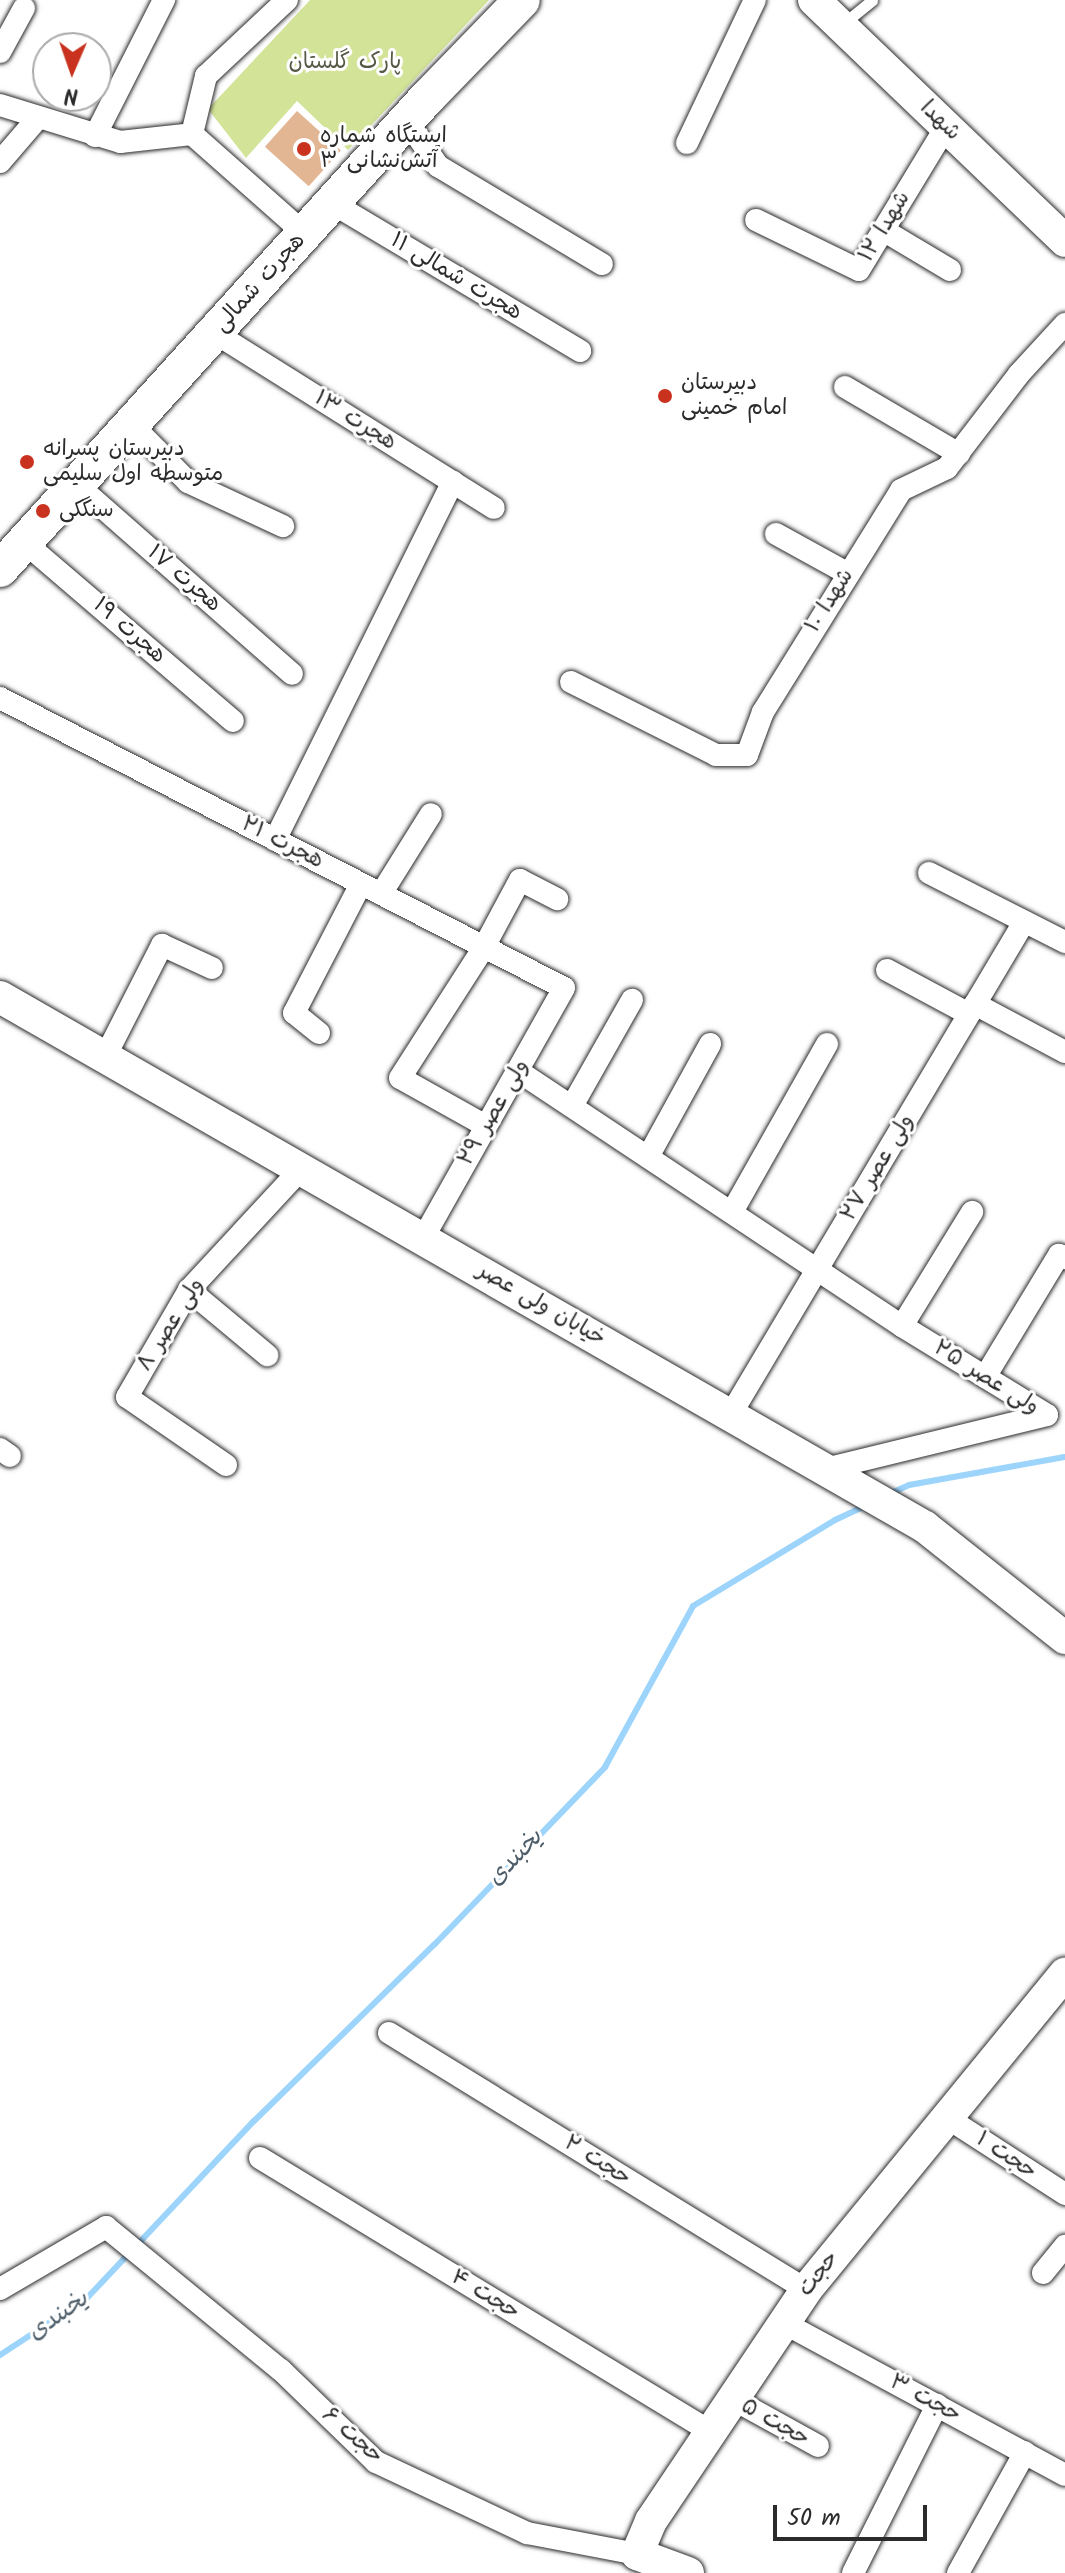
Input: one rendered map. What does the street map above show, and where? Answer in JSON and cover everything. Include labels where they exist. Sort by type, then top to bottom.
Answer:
[{"type":"main road","name":"هجرت شمالی","points":[[0,569],[407,121],[522,0]]},
{"type":"main road","name":"شهدا","points":[[814,0],[1065,241]]},
{"type":"main road","name":"خیابان ولی عصر","points":[[0,997],[925,1527],[1065,1638]]},
{"type":"main road","name":"حجت","points":[[637,2554],[651,2521],[806,2290],[1065,1973]]},
{"type":"main road","points":[[637,2554],[688,2573]]},
{"type":"street","points":[[95,136],[164,0]]},
{"type":"street","points":[[192,134],[206,76],[287,0]]},
{"type":"street","points":[[687,143],[751,2]]},
{"type":"street","points":[[0,52],[24,8]]},
{"type":"street","points":[[0,105],[37,119],[120,142],[192,134],[305,234]]},
{"type":"street","points":[[0,162],[37,119]]},
{"type":"street","points":[[407,121],[438,166],[602,264]]},
{"type":"street","name":"شهدا ۱۲","points":[[756,220],[859,270],[946,127]]},
{"type":"street","name":"هجرت شمالی ۱۱","points":[[332,203],[580,351]]},
{"type":"street","points":[[883,230],[950,270]]},
{"type":"street","name":"شهدا ۱۰","points":[[571,682],[716,755],[747,755],[763,712],[901,490],[947,468],[1019,374],[1065,324]]},
{"type":"street","name":"هجرت ۱۳","points":[[215,333],[494,508]]},
{"type":"street","points":[[845,387],[959,454]]},
{"type":"street","points":[[132,425],[188,482],[283,526]]},
{"type":"street","points":[[275,840],[453,482]]},
{"type":"street","name":"هجرت ۱۷","points":[[77,485],[292,674]]},
{"type":"street","points":[[776,534],[847,573]]},
{"type":"street","name":"هجرت ۱۹","points":[[24,542],[233,721]]},
{"type":"street","name":"هجرت ۲۱","points":[[0,698],[564,988]]},
{"type":"street","points":[[319,1033],[294,1013],[371,889],[431,814]]},
{"type":"street","points":[[929,873],[1065,942]]},
{"type":"street","points":[[486,1126],[400,1078],[484,947],[520,880],[557,899]]},
{"type":"street","name":"ولی عصر ۲۷","points":[[731,1414],[1024,922]]},
{"type":"street","points":[[105,1057],[162,945],[212,968]]},
{"type":"street","points":[[887,970],[1065,1052]]},
{"type":"street","name":"ولی عصر ۲۹","points":[[423,1238],[564,988]]},
{"type":"street","points":[[572,1106],[632,1000]]},
{"type":"street","points":[[648,1157],[710,1044]]},
{"type":"street","points":[[732,1212],[827,1044]]},
{"type":"street","name":"ولی عصر ۲۵","points":[[518,1071],[902,1326],[1047,1415],[826,1470]]},
{"type":"street","name":"ولی عصر ۸","points":[[226,1465],[127,1397],[189,1290],[301,1169]]},
{"type":"street","points":[[902,1326],[972,1212]]},
{"type":"street","points":[[985,1377],[1059,1255],[1065,1258]]},
{"type":"street","points":[[189,1290],[267,1355]]},
{"type":"street","name":"حجت ۲","points":[[389,2033],[806,2290]]},
{"type":"street","name":"حجت ۱","points":[[946,2117],[1065,2194]]},
{"type":"street","name":"حجت ۴","points":[[260,2158],[711,2432]]},
{"type":"street","name":"حجت ۶","points":[[0,2289],[106,2227],[281,2370],[376,2462],[527,2533],[637,2554]]},
{"type":"street","points":[[1043,2273],[1065,2246]]},
{"type":"street","name":"حجت ۳","points":[[784,2323],[1065,2475]]},
{"type":"street","name":"حجت ۵","points":[[733,2399],[818,2446]]},
{"type":"street","points":[[853,2573],[937,2405]]},
{"type":"street","points":[[958,2573],[1025,2452]]},
{"type":"lane","points":[[841,25],[872,0]]},
{"type":"green space","name":"پارک گلستان","points":[[310,0],[489,0],[348,150],[297,101],[246,158],[208,109]]},
{"type":"building","name":"ایستگاه شماره ۳ آتش‌نشانی","points":[[297,111],[341,150],[309,186],[265,147]]},
{"type":"waterway","name":"یخبندی","points":[[889,1494],[909,1485],[1065,1457]]},
{"type":"waterway","name":"یخبندی","points":[[0,2355],[87,2298],[254,2121],[434,1945],[605,1767],[693,1606],[835,1520],[865,1506]]},
{"type":"place","name":"ایستگاه شماره ۳ آتش‌نشانی","points":[[304,149]]},
{"type":"place","name":"دبیرستان امام خمینی","points":[[665,396]]},
{"type":"place","name":"دبیرستان پسرانه متوسطه اول سلیمی","points":[[27,462]]},
{"type":"place","name":"سنگکی","points":[[43,511]]}]
